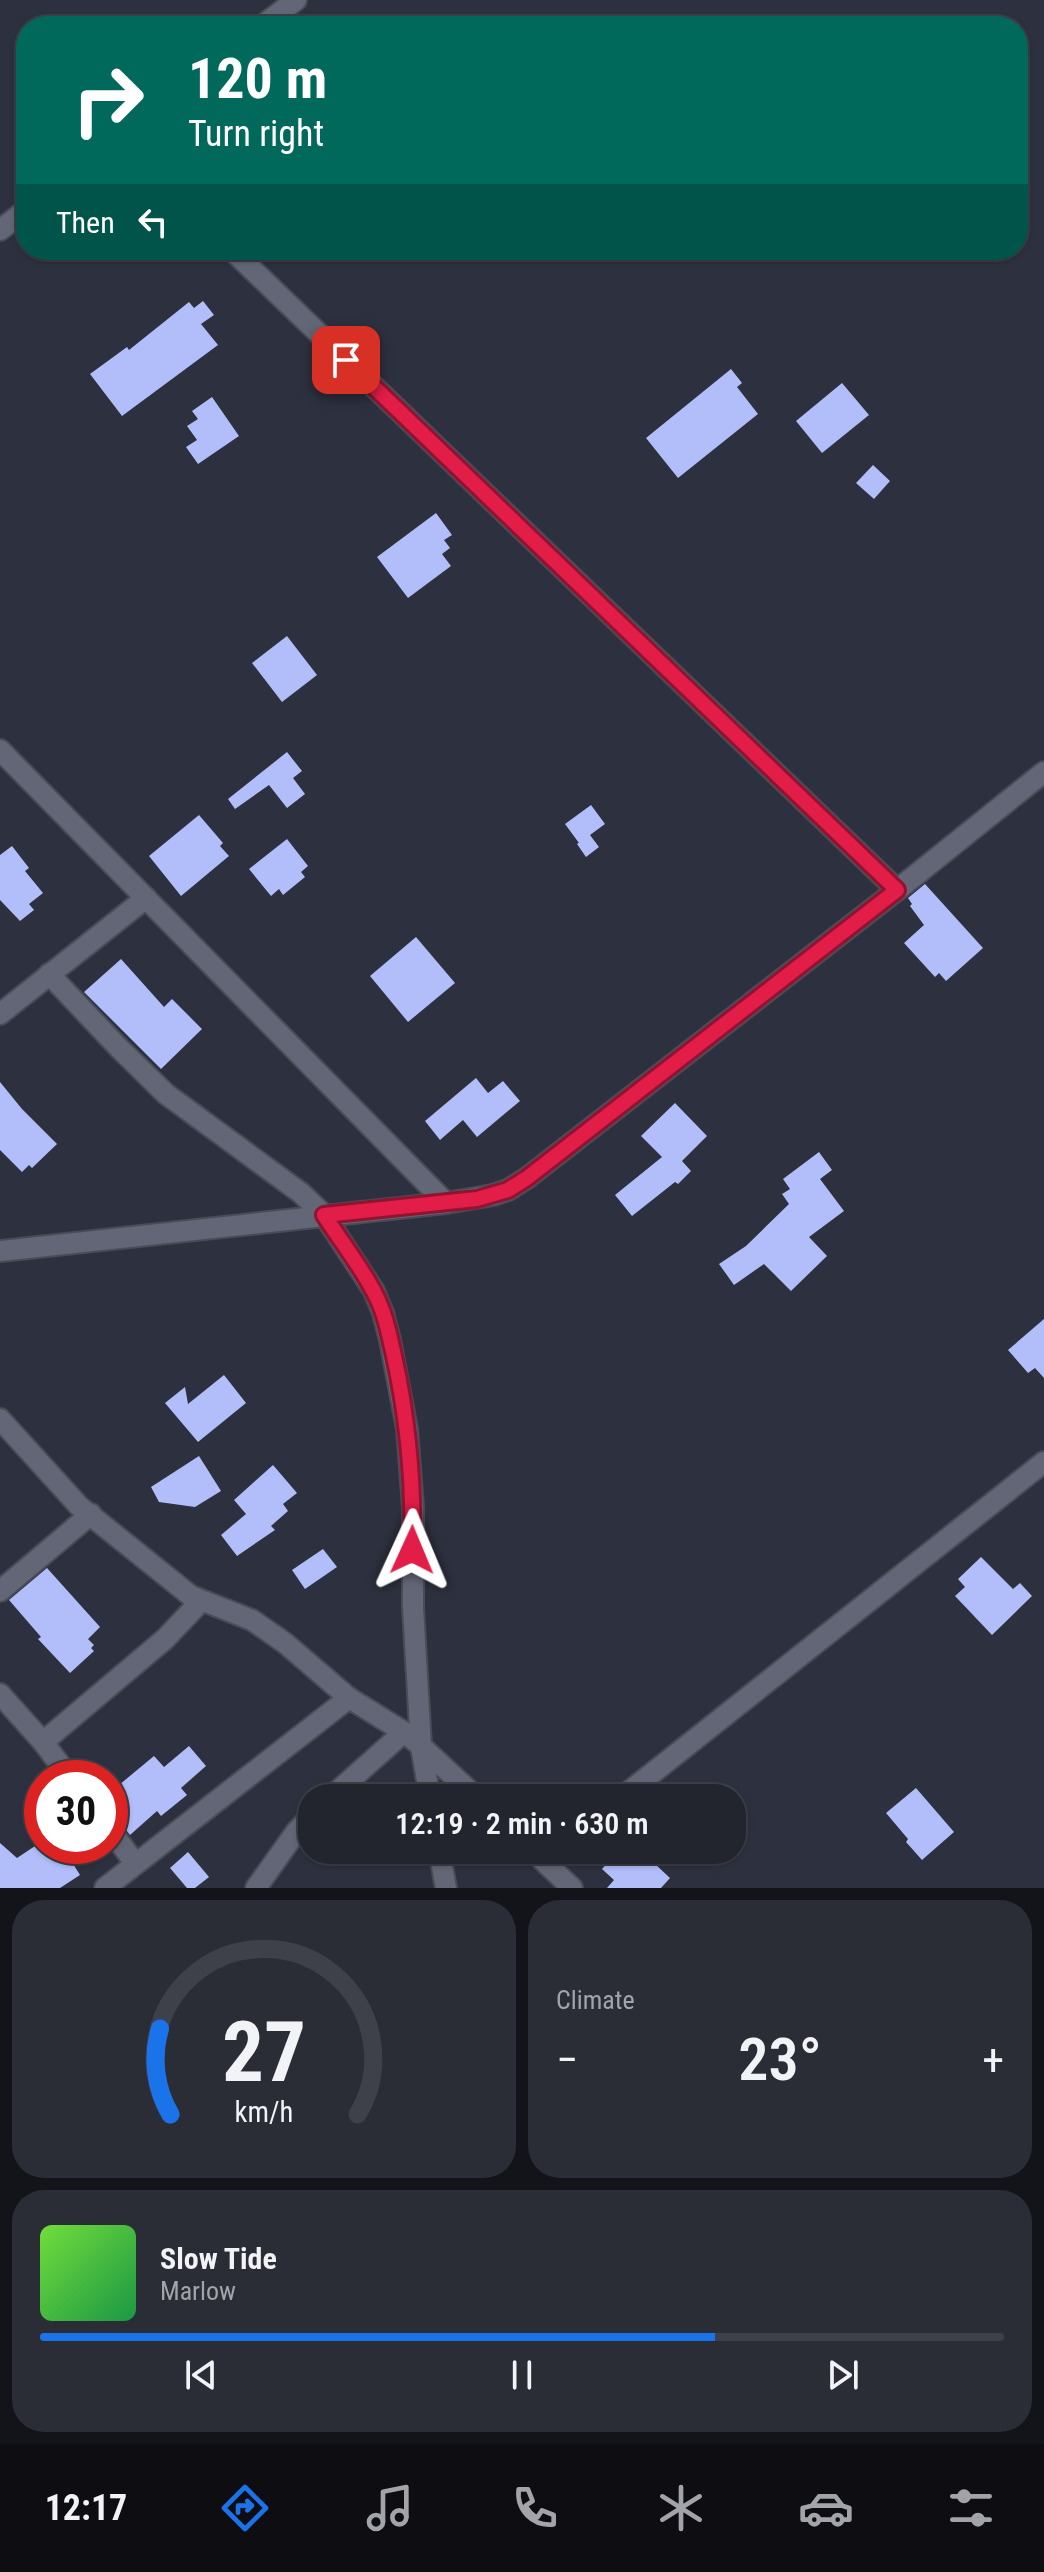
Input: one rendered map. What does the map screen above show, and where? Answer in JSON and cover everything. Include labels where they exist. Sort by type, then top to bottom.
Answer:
[{"type":"street","points":[[275,16],[296,0]]},
{"type":"street","points":[[0,230],[16,218]]},
{"type":"street","points":[[242,260],[897,890]]},
{"type":"street","points":[[0,750],[446,1203]]},
{"type":"street","points":[[0,1251],[446,1203],[508,1190],[897,890],[1044,772]]},
{"type":"street","points":[[0,1014],[146,898]]},
{"type":"street","points":[[49,974],[166,1094],[272,1170],[324,1215],[374,1291],[383,1313],[407,1429],[413,1507],[413,1607],[421,1746],[428,1784]]},
{"type":"street","points":[[0,1419],[53,1479],[191,1596],[252,1620],[285,1643],[349,1698],[404,1732],[462,1784]]},
{"type":"street","points":[[639,1784],[1044,1462]]},
{"type":"street","points":[[0,1591],[91,1514]]},
{"type":"street","points":[[43,1742],[165,1639],[201,1601]]},
{"type":"street","points":[[0,1694],[56,1760]]},
{"type":"street","points":[[114,1886],[135,1863],[349,1698]]},
{"type":"street","points":[[346,1784],[404,1732]]},
{"type":"street","points":[[256,1888],[298,1830]]},
{"type":"street","points":[[128,1854],[135,1863]]},
{"type":"street","points":[[442,1864],[446,1888]]},
{"type":"street","points":[[552,1864],[572,1888]]},
{"type":"building","points":[[203,301],[214,315],[201,324],[218,345],[122,416],[90,374],[127,347],[129,350],[189,302],[194,308]]},
{"type":"building","points":[[731,369],[742,383],[737,387],[758,414],[678,478],[646,438]]},
{"type":"building","points":[[842,383],[869,415],[822,453],[796,421]]},
{"type":"building","points":[[212,397],[239,436],[198,464],[186,447],[197,440],[187,426],[198,419],[192,411]]},
{"type":"building","points":[[873,465],[890,481],[874,499],[856,483]]},
{"type":"building","points":[[436,513],[452,535],[444,540],[450,548],[442,554],[451,566],[408,598],[377,557]]},
{"type":"building","points":[[287,636],[317,675],[282,702],[252,663]]},
{"type":"building","points":[[287,752],[302,771],[293,778],[305,794],[287,808],[269,785],[235,809],[228,799]]},
{"type":"building","points":[[591,805],[605,824],[590,835],[599,847],[586,857],[565,824]]},
{"type":"building","points":[[199,815],[223,843],[220,846],[229,856],[181,896],[149,856]]},
{"type":"building","points":[[287,839],[308,866],[301,872],[305,877],[283,895],[279,889],[271,896],[249,869]]},
{"type":"building","points":[[12,846],[29,868],[25,871],[43,893],[29,904],[34,910],[20,921],[0,900],[0,855]]},
{"type":"building","points":[[925,884],[983,948],[946,981],[939,973],[935,977],[904,943],[924,925],[908,898]]},
{"type":"building","points":[[416,937],[455,983],[408,1022],[370,976]]},
{"type":"building","points":[[121,959],[164,1007],[172,999],[202,1029],[161,1069],[84,992]]},
{"type":"building","points":[[476,1078],[488,1093],[503,1081],[520,1101],[477,1137],[463,1120],[440,1140],[425,1121]]},
{"type":"building","points":[[0,1082],[57,1144],[32,1168],[29,1165],[22,1172],[0,1150]]},
{"type":"building","points":[[675,1103],[707,1136],[682,1161],[691,1171],[678,1184],[675,1182],[632,1216],[615,1195],[662,1157],[641,1136]]},
{"type":"building","points":[[819,1152],[832,1170],[820,1179],[844,1211],[809,1237],[827,1256],[791,1291],[764,1264],[734,1285],[719,1264],[746,1246],[789,1204],[782,1194],[790,1189],[783,1179]]},
{"type":"building","points":[[1044,1319],[1044,1378],[1035,1368],[1028,1373],[1008,1350]]},
{"type":"building","points":[[224,1375],[246,1403],[198,1442],[165,1403],[185,1387],[188,1404]]},
{"type":"building","points":[[199,1456],[221,1491],[195,1507],[159,1502],[151,1487]]},
{"type":"building","points":[[273,1465],[297,1493],[283,1504],[288,1511],[271,1526],[275,1530],[237,1556],[221,1535],[246,1514],[234,1500]]},
{"type":"building","points":[[323,1549],[337,1567],[305,1589],[292,1570]]},
{"type":"building","points":[[981,1557],[1013,1589],[1020,1583],[1032,1596],[992,1635],[955,1596],[965,1587],[958,1579]]},
{"type":"building","points":[[47,1568],[100,1627],[88,1639],[94,1645],[91,1648],[94,1651],[70,1673],[38,1639],[41,1637],[9,1600]]},
{"type":"building","points":[[189,1746],[206,1766],[181,1788],[187,1795],[161,1816],[157,1811],[130,1835],[128,1778],[154,1756],[164,1767]]},
{"type":"building","points":[[916,1788],[954,1832],[922,1860],[886,1813]]},
{"type":"building","points":[[0,1843],[17,1858],[24,1853],[24,1864],[73,1864],[80,1875],[60,1888],[0,1888]]},
{"type":"building","points":[[188,1852],[209,1877],[195,1888],[187,1888],[170,1868]]},
{"type":"building","points":[[606,1864],[655,1864],[670,1878],[661,1888],[607,1888],[614,1880],[602,1869]]},
{"type":"route","points":[[346,360],[897,890],[508,1190],[477,1199],[324,1215],[374,1291],[383,1313],[407,1429],[413,1507],[412,1550]]}]
